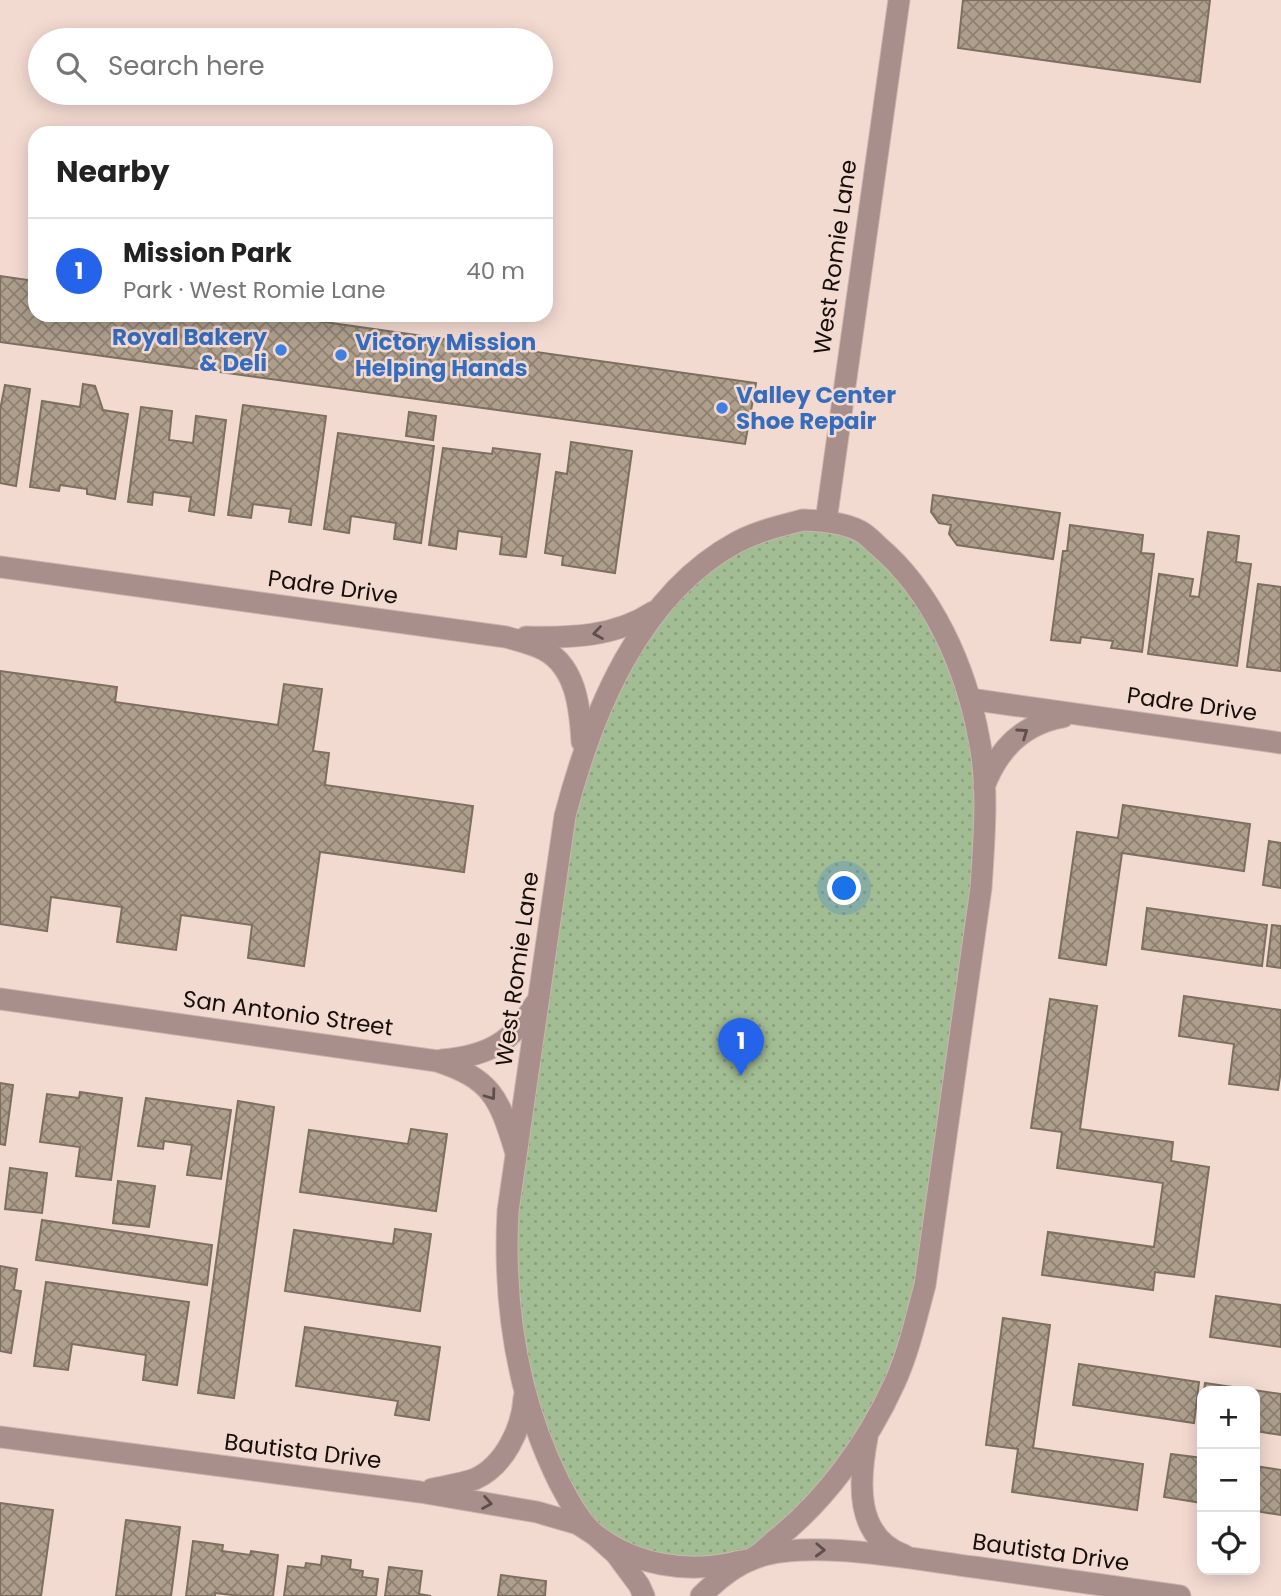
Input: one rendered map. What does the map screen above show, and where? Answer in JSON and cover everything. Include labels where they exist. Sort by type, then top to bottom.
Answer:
[{"type":"street","name":"West Romie Lane","points":[[826,521],[899,0]]},
{"type":"street","name":"West Romie Lane","points":[[644,1596],[623,1564],[595,1535],[567,1497],[555,1473],[534,1423],[525,1392],[507,1298],[508,1211],[565,816],[592,727],[628,654],[660,607],[709,559],[738,541],[769,528],[803,520],[826,521],[860,531],[891,556],[916,586],[953,653],[970,699],[980,741],[984,787],[981,888],[925,1285],[911,1337],[895,1381],[869,1430],[822,1495],[793,1527],[701,1596]]},
{"type":"street","name":"Padre Drive","points":[[0,567],[506,637],[540,647],[556,658],[578,697],[583,751]]},
{"type":"street","points":[[506,637],[560,637],[606,632],[627,627],[660,607]]},
{"type":"street","points":[[970,699],[1096,717]]},
{"type":"street","points":[[984,787],[997,759],[1021,732],[1052,719],[1096,717]]},
{"type":"street","name":"Padre Drive","points":[[1096,717],[1281,743]]},
{"type":"street","points":[[437,1061],[477,1055],[511,1037],[539,998]]},
{"type":"street","name":"San Antonio Street","points":[[0,999],[437,1061],[462,1069],[480,1080],[491,1092],[500,1108],[516,1155]]},
{"type":"street","points":[[420,1492],[473,1480],[493,1467],[502,1457],[522,1418],[525,1392]]},
{"type":"street","points":[[869,1430],[861,1492],[867,1521],[885,1545],[916,1559]]},
{"type":"street","name":"Bautista Drive","points":[[0,1437],[420,1492],[537,1512],[578,1524],[595,1535]]},
{"type":"street","name":"West Romie Lane","points":[[595,1535],[638,1559],[679,1567],[708,1567],[752,1559]]},
{"type":"street","points":[[752,1559],[775,1553],[811,1550],[916,1559]]},
{"type":"street","name":"Bautista Drive","points":[[916,1559],[1180,1596]]},
{"type":"green space","points":[[769,528],[860,531],[936,619],[984,787],[925,1285],[862,1441],[752,1559],[661,1564],[582,1519],[543,1447],[506,1256],[579,764],[660,607]]},
{"type":"building","points":[[963,0],[1210,0],[1200,82],[958,48]]},
{"type":"building","points":[[0,276],[28,280],[28,322],[325,322],[756,383],[745,444],[0,342]]},
{"type":"building","points":[[83,384],[95,386],[103,410],[128,414],[115,499],[87,494],[87,489],[60,485],[59,491],[30,487],[42,401],[80,407]]},
{"type":"building","points":[[5,385],[30,389],[16,486],[0,483],[0,410]]},
{"type":"building","points":[[243,405],[326,416],[311,525],[289,522],[291,509],[253,504],[251,518],[228,515]]},
{"type":"building","points":[[141,407],[172,411],[169,440],[193,443],[196,416],[226,420],[214,515],[189,511],[191,497],[153,492],[152,505],[128,502]]},
{"type":"building","points":[[409,412],[436,416],[433,440],[406,436]]},
{"type":"building","points":[[338,433],[434,446],[421,543],[394,539],[396,523],[351,516],[349,533],[324,529]]},
{"type":"building","points":[[571,442],[632,451],[615,573],[562,565],[563,556],[545,553],[556,472],[567,474]]},
{"type":"building","points":[[443,448],[492,454],[493,448],[540,454],[526,557],[500,554],[502,537],[458,531],[456,549],[429,545]]},
{"type":"building","points":[[933,495],[1060,513],[1053,559],[957,545],[949,534],[951,525],[939,523],[931,512]]},
{"type":"building","points":[[1070,525],[1143,535],[1141,553],[1154,554],[1142,652],[1111,648],[1113,641],[1081,637],[1080,643],[1051,640],[1063,551],[1067,551]]},
{"type":"building","points":[[1208,532],[1239,536],[1236,562],[1251,564],[1237,666],[1148,654],[1159,574],[1193,579],[1190,596],[1199,597]]},
{"type":"building","points":[[1258,584],[1281,587],[1281,671],[1247,667]]},
{"type":"building","points":[[0,671],[117,687],[115,702],[278,725],[284,684],[322,689],[313,751],[329,753],[325,785],[473,806],[464,872],[320,852],[304,966],[248,958],[252,925],[181,915],[176,950],[117,942],[122,907],[51,897],[47,931],[0,924]]},
{"type":"building","points":[[1123,805],[1250,824],[1244,871],[1122,853],[1106,965],[1059,958],[1077,832],[1118,838]]},
{"type":"building","points":[[1269,841],[1281,843],[1281,888],[1263,885]]},
{"type":"building","points":[[1147,908],[1267,925],[1262,966],[1142,949]]},
{"type":"building","points":[[1272,925],[1281,926],[1281,968],[1267,966]]},
{"type":"building","points":[[1184,996],[1281,1010],[1281,1070],[1278,1090],[1229,1084],[1234,1044],[1179,1036]]},
{"type":"building","points":[[1050,999],[1097,1006],[1080,1129],[1173,1142],[1171,1161],[1209,1167],[1194,1277],[1155,1272],[1153,1290],[1042,1275],[1048,1232],[1154,1247],[1163,1183],[1057,1168],[1062,1132],[1031,1128]]},
{"type":"building","points":[[0,1083],[13,1085],[5,1145],[0,1144]]},
{"type":"building","points":[[80,1092],[122,1098],[111,1180],[76,1176],[80,1147],[40,1142],[47,1094],[79,1098]]},
{"type":"building","points":[[146,1098],[231,1110],[221,1179],[187,1175],[192,1145],[164,1141],[163,1149],[138,1146]]},
{"type":"building","points":[[238,1101],[274,1107],[234,1398],[198,1393]]},
{"type":"building","points":[[411,1129],[447,1134],[436,1211],[300,1192],[309,1130],[408,1144]]},
{"type":"building","points":[[10,1168],[47,1173],[42,1213],[5,1209]]},
{"type":"building","points":[[118,1181],[155,1186],[149,1227],[113,1223]]},
{"type":"building","points":[[42,1220],[212,1245],[207,1285],[36,1260]]},
{"type":"building","points":[[395,1229],[431,1234],[420,1311],[285,1291],[294,1230],[393,1244]]},
{"type":"building","points":[[0,1266],[17,1269],[14,1290],[21,1291],[11,1353],[0,1351]]},
{"type":"building","points":[[46,1282],[189,1302],[177,1385],[143,1380],[146,1355],[72,1344],[68,1370],[34,1366]]},
{"type":"building","points":[[1216,1296],[1281,1305],[1281,1347],[1210,1337]]},
{"type":"building","points":[[1003,1318],[1050,1325],[1033,1448],[1143,1464],[1137,1510],[1012,1492],[1018,1449],[986,1445]]},
{"type":"building","points":[[305,1327],[440,1347],[429,1420],[395,1415],[398,1401],[296,1386]]},
{"type":"building","points":[[1079,1364],[1199,1382],[1194,1423],[1073,1405]]},
{"type":"building","points":[[1205,1383],[1226,1386],[1205,1386]]},
{"type":"building","points":[[1260,1391],[1281,1394],[1281,1435],[1260,1432]]},
{"type":"building","points":[[1171,1454],[1197,1457],[1197,1502],[1164,1497]]},
{"type":"building","points":[[1260,1467],[1281,1470],[1281,1515],[1260,1512]]},
{"type":"building","points":[[0,1503],[53,1510],[41,1596],[0,1596]]},
{"type":"building","points":[[126,1520],[180,1527],[171,1596],[116,1596]]},
{"type":"building","points":[[193,1541],[223,1545],[222,1551],[278,1555],[273,1596],[215,1593],[215,1596],[186,1596]]},
{"type":"building","points":[[322,1556],[351,1560],[350,1569],[363,1571],[362,1577],[378,1579],[376,1596],[284,1596],[288,1566],[305,1568],[306,1563],[321,1565]]},
{"type":"building","points":[[389,1567],[422,1571],[419,1594],[431,1596],[385,1596]]},
{"type":"building","points":[[501,1575],[546,1581],[545,1596],[498,1596]]},
{"type":"place","name":"Royal Bakery & Deli","points":[[281,350]]},
{"type":"place","name":"Victory Mission Helping Hands","points":[[341,355]]},
{"type":"place","name":"Valley Center Shoe Repair","points":[[722,408]]},
{"type":"place","name":"Mission Park","points":[[741,1076]]}]
